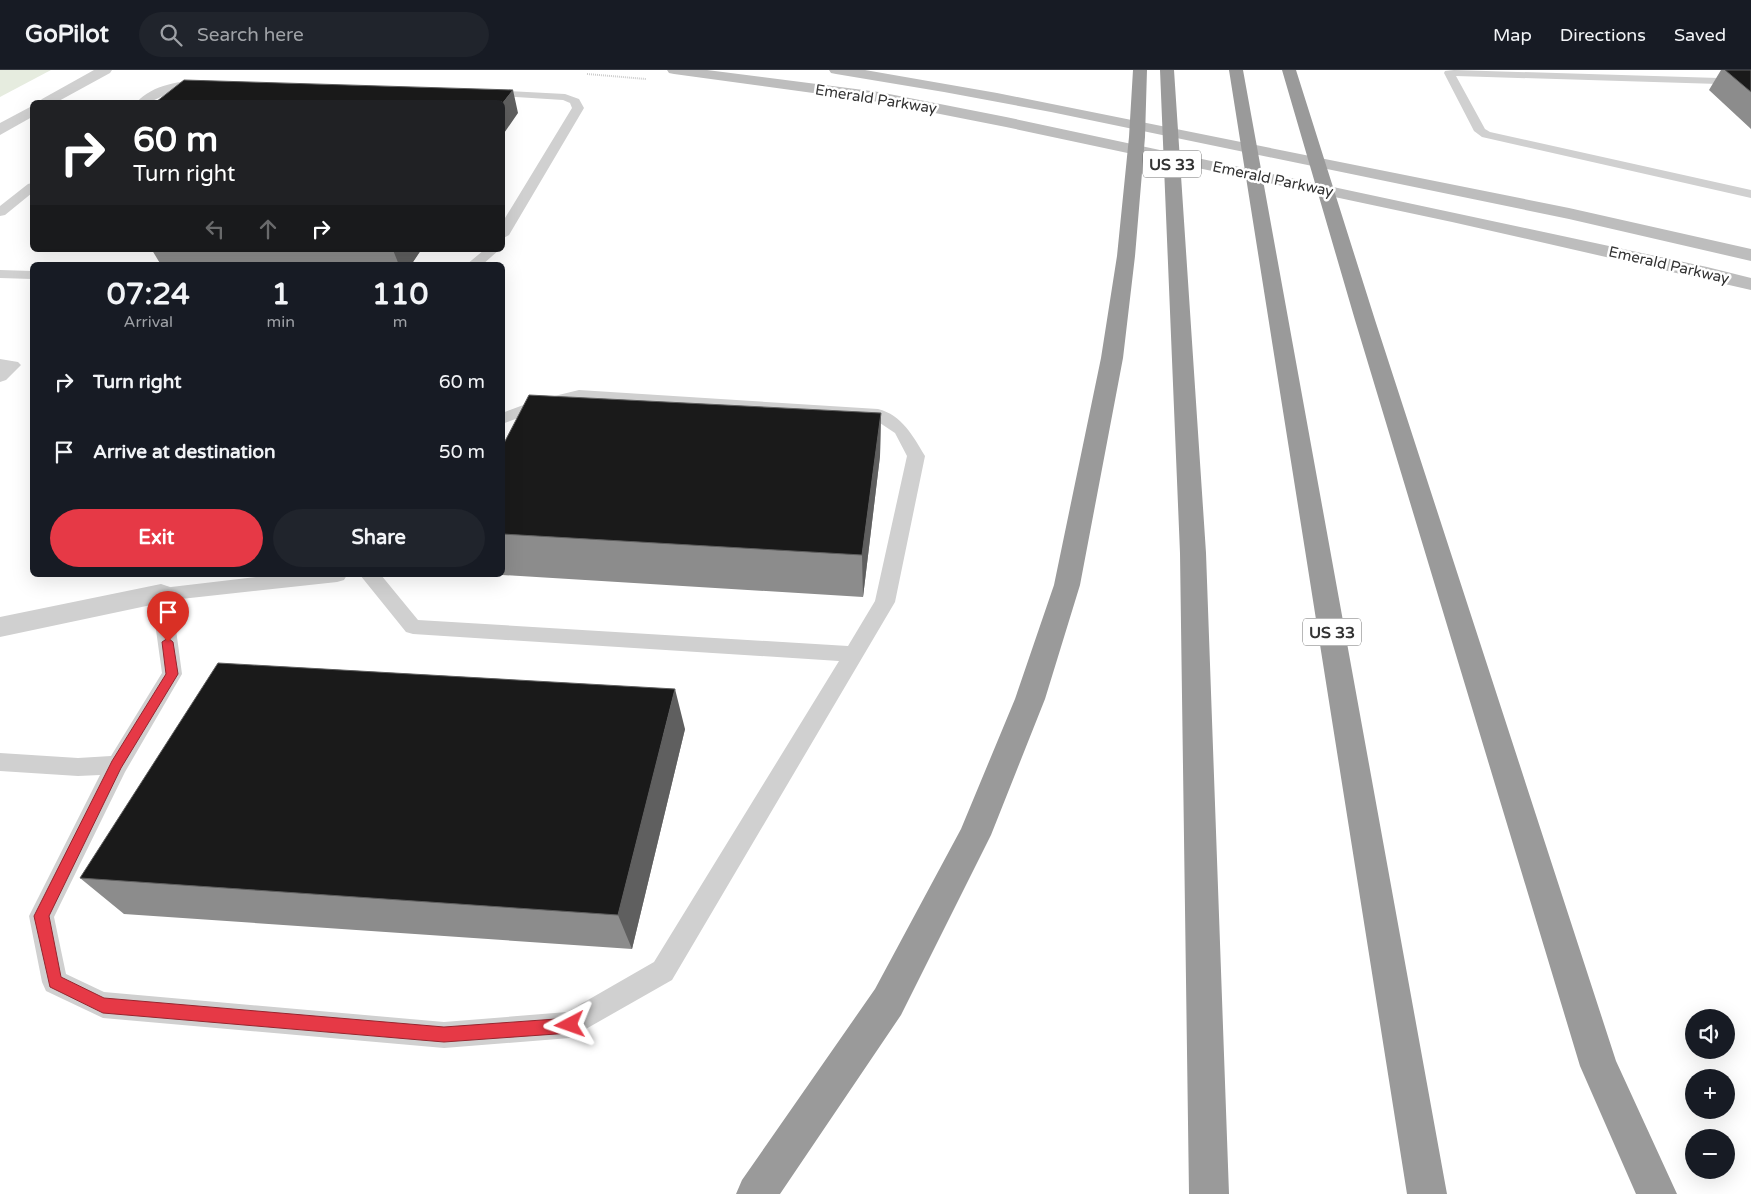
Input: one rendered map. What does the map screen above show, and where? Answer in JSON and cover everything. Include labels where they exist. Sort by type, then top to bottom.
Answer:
[{"type":"highway","points":[[756,1194],[888,1002],[976,834],[1030,699],[1067,585],[1112,358],[1126,256],[1136,147],[1140,70]]},
{"type":"highway","name":"US 33","points":[[1167,70],[1193,553],[1209,1194]]},
{"type":"highway","name":"US 33","points":[[1236,70],[1428,1194]]},
{"type":"highway","points":[[1289,70],[1364,320],[1599,1066],[1657,1194]]},
{"type":"highway","points":[[1412,1103],[1432,1194]]},
{"type":"main road","name":"Emerald Parkway","points":[[674,70],[879,97],[1006,122],[1452,217],[1751,284]]},
{"type":"main road","name":"Emerald Parkway","points":[[836,70],[1006,100],[1433,186],[1703,243],[1751,255]]},
{"type":"street","points":[[52,100],[105,70]]},
{"type":"street","points":[[0,130],[30,112]]},
{"type":"street","points":[[0,627],[161,594]]},
{"type":"lane","points":[[1751,82],[1449,73],[1480,131],[1486,135],[1751,194]]},
{"type":"lane","points":[[146,100],[161,91],[179,85],[213,83]]},
{"type":"lane","points":[[478,93],[565,97],[575,101],[578,108],[505,230]]},
{"type":"lane","points":[[0,212],[30,189]]},
{"type":"lane","points":[[477,262],[489,252]]},
{"type":"lane","points":[[0,274],[30,275]]},
{"type":"lane","points":[[0,364],[13,365],[0,377]]},
{"type":"lane","points":[[318,577],[161,594],[172,674],[117,764],[42,916],[55,982],[103,1005],[444,1035],[570,1025],[663,971],[885,602],[916,456],[901,430],[878,414],[578,395],[540,404],[505,418]]},
{"type":"lane","points":[[372,577],[413,627],[854,654]]},
{"type":"lane","points":[[0,762],[78,767],[117,764]]},
{"type":"shaded area","points":[[0,70],[51,70],[0,97]]},
{"type":"building","points":[[1725,70],[1751,70],[1751,92]]},
{"type":"building","points":[[184,80],[513,90],[505,100],[159,100]]},
{"type":"building","points":[[529,395],[881,413],[862,555],[505,534],[505,441]]},
{"type":"building","points":[[218,663],[675,689],[618,915],[80,878]]},
{"type":"route","points":[[168,642],[172,674],[117,764],[42,916],[55,982],[103,1005],[444,1035],[570,1025]]}]
